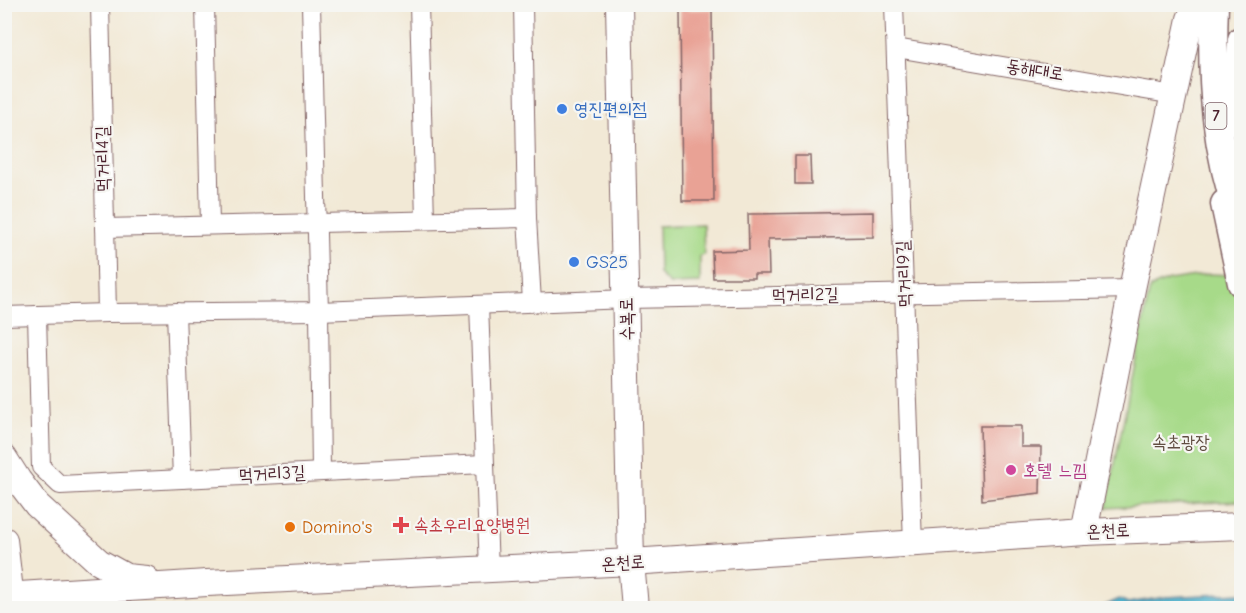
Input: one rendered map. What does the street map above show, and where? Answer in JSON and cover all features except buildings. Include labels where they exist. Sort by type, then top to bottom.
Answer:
[{"type":"main road","name":"7","points":[[1214,4],[1213,94],[1219,146],[1225,175],[1242,225]]},
{"type":"main road","name":"7","points":[[1242,40],[1239,85],[1242,123]]},
{"type":"main road","points":[[1219,146],[1227,221],[1242,283]]},
{"type":"street","name":"먹거리4길","points":[[100,4],[107,313]]},
{"type":"street","points":[[205,4],[210,225]]},
{"type":"street","points":[[311,4],[320,311],[321,472]]},
{"type":"street","points":[[419,4],[425,220]]},
{"type":"street","points":[[523,4],[532,302]]},
{"type":"street","name":"수복로","points":[[619,4],[631,562],[635,609]]},
{"type":"street","name":"먹거리9길","points":[[894,4],[913,544]]},
{"type":"street","points":[[1084,532],[1132,289],[1190,19],[1196,4]]},
{"type":"street","name":"동해대로","points":[[896,48],[1174,95]]},
{"type":"street","points":[[105,228],[528,218]]},
{"type":"street","name":"먹거리2길","points":[[4,316],[320,311],[627,299],[1132,289]]},
{"type":"street","points":[[479,305],[489,570]]},
{"type":"street","points":[[176,312],[182,479]]},
{"type":"street","name":"먹거리3길","points":[[37,315],[40,467],[60,485],[484,464]]},
{"type":"street","points":[[4,458],[37,505],[99,562],[126,577],[207,583]]},
{"type":"street","name":"온천로","points":[[9,600],[207,583],[631,562],[1084,532],[1242,526]]},
{"type":"street","points":[[4,540],[9,600]]},
{"type":"green space","points":[[703,224],[704,255],[700,256],[700,283],[670,284],[659,274],[658,226]]},
{"type":"green space","name":"속초광장","points":[[1209,274],[1231,275],[1242,308],[1241,501],[1106,508],[1150,288],[1169,280]]},
{"type":"water","points":[[1241,593],[1241,608],[1100,608],[1119,599],[1128,603],[1166,597]]},
{"type":"place","name":"영진편의점","points":[[562,109]]},
{"type":"place","name":"GS25","points":[[574,262]]},
{"type":"place","name":"호텔 느낌","points":[[1011,470]]},
{"type":"place","name":"속초우리요양병원","points":[[401,525]]},
{"type":"place","name":"Domino's","points":[[290,527]]}]
